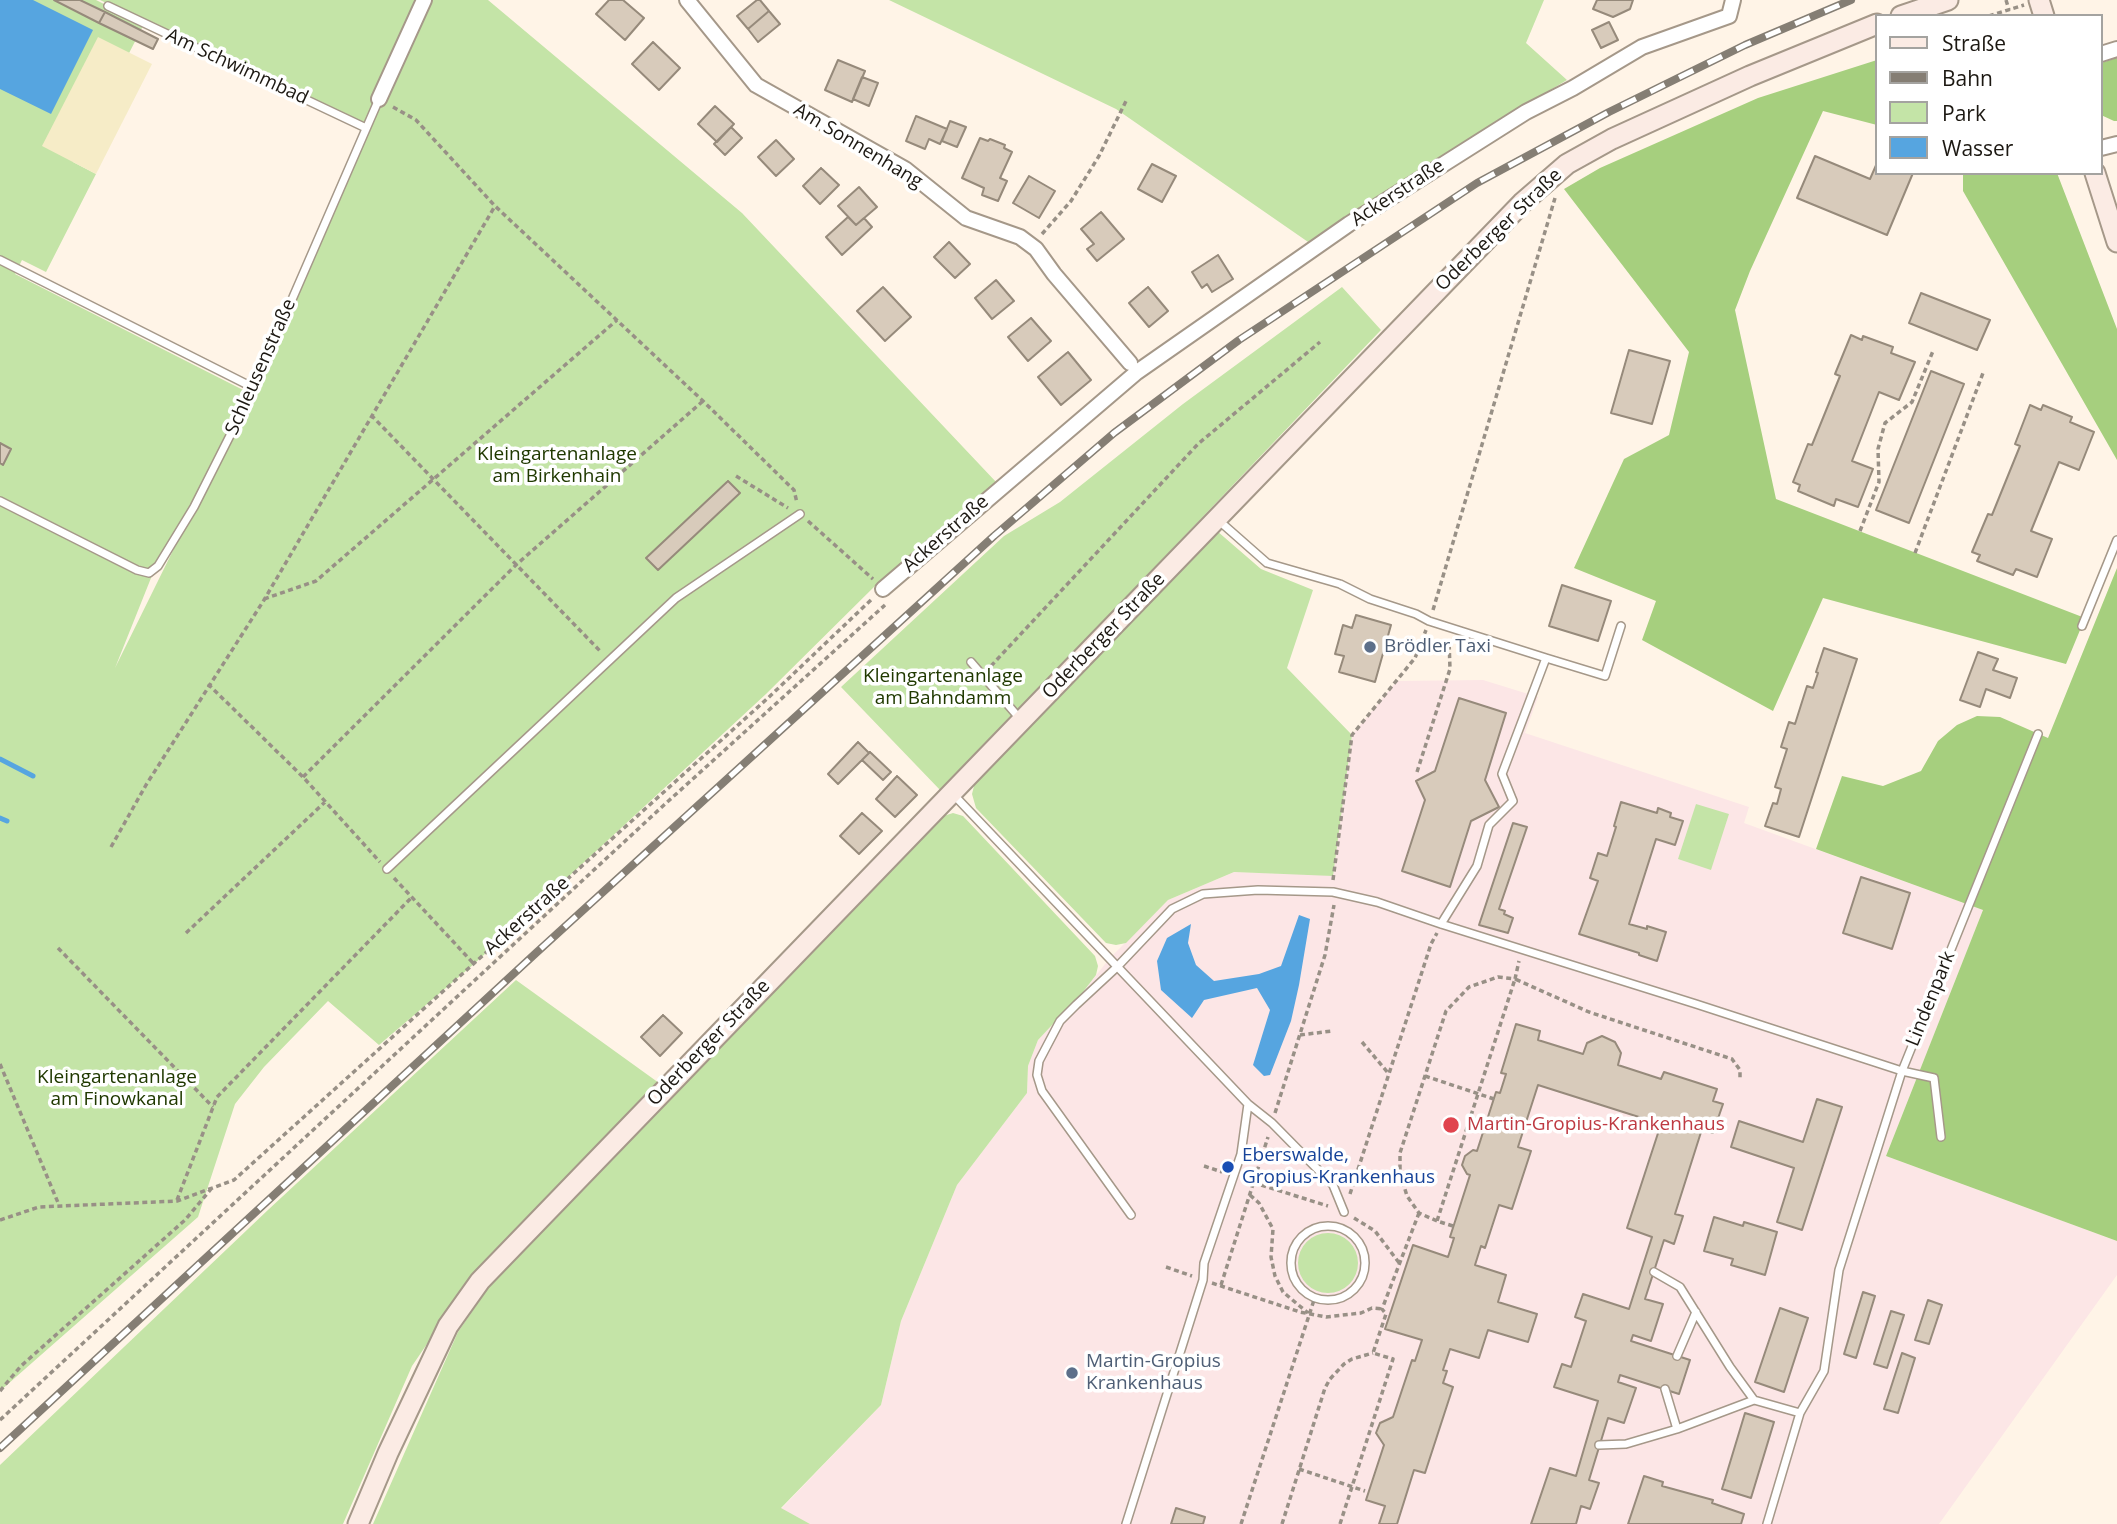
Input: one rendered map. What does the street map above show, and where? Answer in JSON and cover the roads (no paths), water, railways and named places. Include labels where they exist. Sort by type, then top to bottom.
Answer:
[{"type":"main road","points":[[1907,14],[1948,0]]},
{"type":"main road","name":"Oderberger Straße","points":[[358,1524],[448,1326],[480,1281],[1522,203],[1567,164],[1600,145],[1663,114],[1876,24]]},
{"type":"main road","points":[[2096,175],[2117,242]]},
{"type":"street","name":"Schleusenstraße","points":[[379,99],[424,0]]},
{"type":"street","name":"Am Sonnenhang","points":[[687,0],[756,85],[905,169],[966,218],[1020,237],[1031,246],[1130,363]]},
{"type":"street","name":"Ackerstraße","points":[[885,596],[1137,372],[1349,224],[1526,112],[1642,47],[1729,16],[1732,0]]},
{"type":"lane","name":"Am Schwimmbad","points":[[108,6],[366,128]]},
{"type":"lane","name":"Schleusenstraße","points":[[0,501],[136,570],[149,573],[159,566],[194,508],[254,388],[379,99]]},
{"type":"lane","points":[[0,260],[254,388]]},
{"type":"lane","points":[[387,869],[676,598],[800,514]]},
{"type":"lane","points":[[1217,518],[1267,562],[1340,584],[1370,599],[1429,621],[1605,676],[1621,626]]},
{"type":"lane","points":[[2082,626],[2117,540]]},
{"type":"lane","points":[[1441,924],[1477,866],[1489,825],[1513,802],[1502,774],[1546,658]]},
{"type":"lane","points":[[971,662],[1021,721]]},
{"type":"lane","name":"Lindenpark","points":[[1767,1524],[1800,1413],[1824,1371],[1839,1270],[1902,1071],[2038,734]]},
{"type":"lane","points":[[952,793],[1248,1104],[1272,1123],[1333,1185],[1344,1212]]},
{"type":"lane","points":[[1131,1215],[1042,1091],[1037,1075],[1039,1061],[1060,1021],[1117,967],[1172,909],[1203,894],[1258,890],[1333,892],[1377,902],[1902,1071],[1934,1078],[1941,1136]]},
{"type":"lane","points":[[1126,1524],[1203,1280],[1204,1263],[1241,1154],[1248,1104]]},
{"type":"lane","points":[[1329,1225],[1344,1229],[1357,1238],[1363,1249],[1365,1265],[1361,1280],[1353,1290],[1340,1298],[1328,1300],[1315,1297],[1302,1289],[1295,1279],[1291,1263],[1294,1248],[1305,1233],[1316,1227],[1329,1225]]},
{"type":"lane","points":[[1654,1272],[1680,1287],[1754,1400]]},
{"type":"lane","points":[[1677,1356],[1696,1312]]},
{"type":"lane","points":[[1665,1389],[1677,1429]]},
{"type":"lane","points":[[1599,1445],[1626,1444],[1677,1429],[1754,1400],[1800,1413]]},
{"type":"water","points":[[0,0],[33,0],[93,30],[51,114],[0,89]]},
{"type":"water","points":[[1299,915],[1310,919],[1299,985],[1291,1021],[1270,1075],[1264,1076],[1253,1065],[1270,1010],[1257,988],[1204,1000],[1192,1018],[1161,990],[1157,961],[1167,938],[1191,924],[1188,943],[1196,965],[1214,981],[1259,974],[1281,966]]},
{"type":"waterway","points":[[0,759],[33,776]]},
{"type":"waterway","points":[[0,818],[7,821]]},
{"type":"railway","points":[[0,1448],[536,953],[994,536],[1114,433],[1239,340],[1477,183],[1609,112],[1745,45],[1851,0]]},
{"type":"place","name":"Brödler Taxi","points":[[1370,647]]},
{"type":"place","name":"Martin-Gropius-Krankenhaus","points":[[1451,1125]]},
{"type":"place","name":"Eberswalde, Gropius-Krankenhaus","points":[[1228,1167]]},
{"type":"place","name":"Martin-Gropius Krankenhaus","points":[[1072,1373]]},
{"type":"park label","name":"Kleingartenanlage am Birkenhain","points":[[557,466]]},
{"type":"park label","name":"Kleingartenanlage am Bahndamm","points":[[943,688]]},
{"type":"park label","name":"Kleingartenanlage am Finowkanal","points":[[117,1089]]}]
